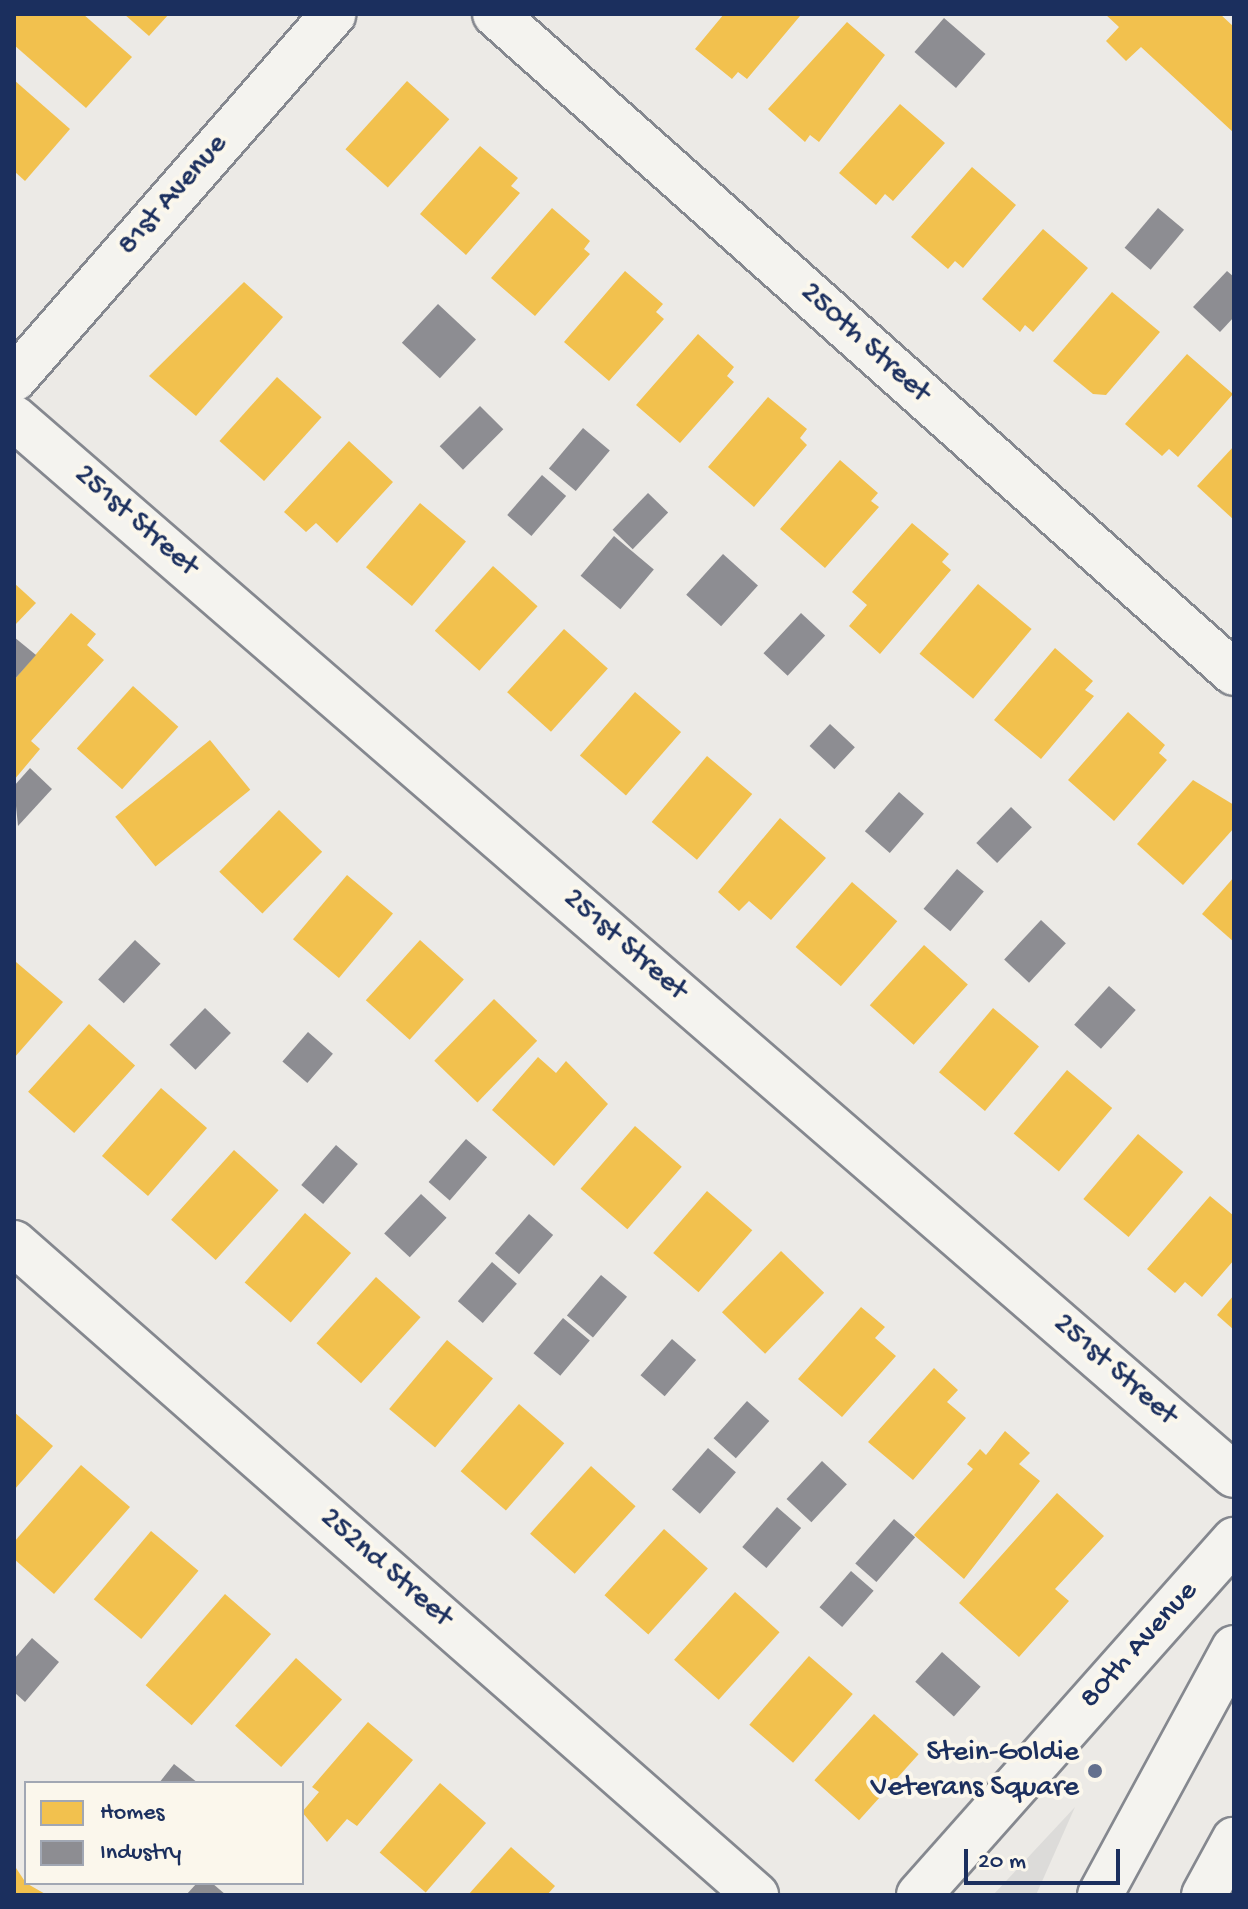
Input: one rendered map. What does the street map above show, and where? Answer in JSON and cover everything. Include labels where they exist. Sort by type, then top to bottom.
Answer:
[{"type":"street","name":"81st Avenue","points":[[14,379],[334,14]]},
{"type":"street","name":"250th Street","points":[[495,14],[1234,673]]},
{"type":"street","name":"251st Street","points":[[14,418],[1234,1475]]},
{"type":"street","name":"252nd Street","points":[[14,1243],[756,1895]]},
{"type":"street","name":"80th Avenue","points":[[919,1895],[1234,1540]]},
{"type":"street","points":[[1100,1895],[1234,1648]]},
{"type":"street","points":[[1204,1895],[1234,1840]]},
{"type":"shaded area","points":[[1075,1807],[1036,1895],[993,1895]]},
{"type":"building: Homes","points":[[14,14],[83,14],[132,57],[86,108],[14,45]]},
{"type":"building: Homes","points":[[124,14],[169,14],[149,36]]},
{"type":"building: Homes","points":[[724,14],[800,16],[747,79],[738,72],[732,79],[695,49]]},
{"type":"building: Homes","points":[[1105,14],[1220,14],[1234,27],[1234,133],[1141,47],[1126,61],[1106,41],[1119,27]]},
{"type":"building: Homes","points":[[847,22],[885,55],[819,142],[810,135],[805,142],[768,109]]},
{"type":"building: Homes","points":[[14,80],[70,129],[25,181],[14,171]]},
{"type":"building: Homes","points":[[407,81],[449,119],[388,188],[345,149]]},
{"type":"building: Homes","points":[[900,104],[945,143],[893,201],[885,194],[876,205],[839,173]]},
{"type":"building: Homes","points":[[480,146],[518,178],[511,186],[520,193],[466,255],[420,214]]},
{"type":"building: Homes","points":[[972,167],[1016,205],[963,268],[955,261],[948,269],[911,237]]},
{"type":"building: Homes","points":[[552,208],[590,241],[584,249],[590,254],[535,316],[491,278]]},
{"type":"building: Homes","points":[[1043,229],[1088,268],[1033,332],[1025,325],[1020,332],[982,299]]},
{"type":"building: Homes","points":[[625,271],[663,304],[656,312],[664,319],[609,381],[564,342]]},
{"type":"building: Homes","points":[[244,282],[283,317],[196,416],[149,376]]},
{"type":"building: Homes","points":[[1112,292],[1160,332],[1106,395],[1093,394],[1053,361]]},
{"type":"building: Homes","points":[[698,334],[734,367],[727,376],[734,382],[680,443],[636,405]]},
{"type":"building: Homes","points":[[1187,354],[1233,394],[1178,457],[1169,449],[1162,456],[1125,424]]},
{"type":"building: Homes","points":[[277,377],[322,417],[264,481],[219,441]]},
{"type":"building: Homes","points":[[768,397],[807,429],[800,438],[807,445],[754,507],[708,467]]},
{"type":"building: Homes","points":[[349,441],[393,482],[337,543],[316,523],[306,532],[284,512]]},
{"type":"building: Homes","points":[[1234,446],[1234,520],[1197,486]]},
{"type":"building: Homes","points":[[840,460],[878,493],[871,501],[879,507],[825,568],[780,529]]},
{"type":"building: Homes","points":[[420,503],[466,542],[412,606],[366,567]]},
{"type":"building: Homes","points":[[912,523],[949,554],[942,562],[951,570],[880,654],[849,626],[867,605],[852,592]]},
{"type":"building: Homes","points":[[493,566],[538,606],[479,671],[435,631]]},
{"type":"building: Homes","points":[[14,583],[36,603],[14,626]]},
{"type":"building: Homes","points":[[978,584],[1032,629],[973,699],[920,654]]},
{"type":"building: Homes","points":[[71,613],[96,634],[87,645],[104,660],[31,741],[40,749],[14,780],[14,680]]},
{"type":"building: Homes","points":[[564,629],[608,668],[551,732],[507,692]]},
{"type":"building: Homes","points":[[1055,648],[1093,681],[1085,690],[1094,696],[1041,759],[994,720]]},
{"type":"building: Homes","points":[[133,686],[178,727],[122,789],[77,748]]},
{"type":"building: Homes","points":[[635,692],[681,732],[626,795],[580,755]]},
{"type":"building: Homes","points":[[1128,712],[1165,745],[1159,753],[1167,760],[1114,821],[1068,780]]},
{"type":"building: Homes","points":[[210,740],[250,790],[155,867],[115,817]]},
{"type":"building: Homes","points":[[707,756],[752,794],[697,860],[652,822]]},
{"type":"building: Homes","points":[[1193,780],[1234,805],[1234,828],[1183,885],[1137,844]]},
{"type":"building: Homes","points":[[279,810],[322,852],[262,914],[219,872]]},
{"type":"building: Homes","points":[[780,818],[826,858],[771,920],[749,901],[739,911],[718,892]]},
{"type":"building: Homes","points":[[347,875],[393,914],[339,978],[293,939]]},
{"type":"building: Homes","points":[[1234,877],[1234,942],[1202,914]]},
{"type":"building: Homes","points":[[852,882],[897,921],[841,986],[796,947]]},
{"type":"building: Homes","points":[[420,940],[464,979],[410,1040],[366,1000]]},
{"type":"building: Homes","points":[[924,945],[968,984],[914,1045],[870,1005]]},
{"type":"building: Homes","points":[[16,962],[63,1002],[14,1058],[14,964]]},
{"type":"building: Homes","points":[[494,999],[537,1041],[477,1103],[434,1061]]},
{"type":"building: Homes","points":[[993,1008],[1039,1047],[985,1111],[939,1072]]},
{"type":"building: Homes","points":[[89,1024],[135,1065],[74,1133],[28,1092]]},
{"type":"building: Homes","points":[[538,1057],[556,1073],[566,1061],[608,1104],[554,1166],[492,1110]]},
{"type":"building: Homes","points":[[1067,1070],[1112,1108],[1059,1172],[1014,1134]]},
{"type":"building: Homes","points":[[161,1088],[207,1128],[148,1196],[102,1156]]},
{"type":"building: Homes","points":[[635,1126],[682,1167],[627,1229],[581,1189]]},
{"type":"building: Homes","points":[[1138,1134],[1183,1172],[1129,1237],[1083,1199]]},
{"type":"building: Homes","points":[[234,1150],[279,1190],[216,1260],[171,1220]]},
{"type":"building: Homes","points":[[707,1191],[752,1230],[698,1292],[653,1253]]},
{"type":"building: Homes","points":[[1210,1196],[1234,1216],[1234,1260],[1202,1297],[1185,1282],[1175,1293],[1147,1269]]},
{"type":"building: Homes","points":[[305,1213],[351,1253],[291,1322],[245,1282]]},
{"type":"building: Homes","points":[[781,1251],[824,1293],[765,1354],[722,1312]]},
{"type":"building: Homes","points":[[376,1277],[421,1317],[361,1383],[316,1343]]},
{"type":"building: Homes","points":[[1234,1295],[1234,1330],[1217,1315]]},
{"type":"building: Homes","points":[[861,1307],[885,1327],[875,1338],[896,1356],[842,1417],[798,1379]]},
{"type":"building: Homes","points":[[447,1340],[493,1379],[435,1448],[389,1409]]},
{"type":"building: Homes","points":[[934,1368],[958,1390],[947,1402],[966,1418],[913,1480],[868,1442]]},
{"type":"building: Homes","points":[[519,1404],[564,1443],[506,1511],[461,1471]]},
{"type":"building: Homes","points":[[14,1412],[53,1446],[14,1490]]},
{"type":"building: Homes","points":[[1005,1431],[1030,1453],[1019,1464],[1040,1481],[964,1579],[914,1535],[973,1469],[967,1464],[980,1449],[986,1455]]},
{"type":"building: Homes","points":[[81,1465],[130,1507],[54,1594],[14,1559],[14,1542]]},
{"type":"building: Homes","points":[[591,1466],[636,1506],[575,1574],[530,1534]]},
{"type":"building: Homes","points":[[1057,1493],[1104,1536],[1055,1589],[1069,1601],[1019,1657],[959,1603]]},
{"type":"building: Homes","points":[[664,1529],[708,1568],[648,1635],[604,1595]]},
{"type":"building: Homes","points":[[151,1531],[198,1571],[141,1639],[94,1599]]},
{"type":"building: Homes","points":[[735,1592],[780,1632],[719,1700],[674,1660]]},
{"type":"building: Homes","points":[[225,1594],[271,1634],[192,1725],[146,1685]]},
{"type":"building: Homes","points":[[809,1656],[853,1694],[793,1763],[749,1725]]},
{"type":"building: Homes","points":[[296,1658],[342,1699],[281,1767],[235,1726]]},
{"type":"building: Homes","points":[[874,1714],[919,1754],[859,1820],[814,1780]]},
{"type":"building: Homes","points":[[368,1722],[413,1760],[357,1826],[347,1819],[327,1842],[304,1814],[304,1810],[319,1792],[312,1787]]},
{"type":"building: Homes","points":[[440,1783],[486,1823],[426,1892],[380,1852]]},
{"type":"building: Homes","points":[[511,1847],[555,1886],[547,1895],[468,1895]]},
{"type":"building: Homes","points":[[14,1865],[24,1885],[47,1895],[14,1895]]},
{"type":"building: Industry","points":[[944,18],[986,54],[956,88],[914,52]]},
{"type":"building: Industry","points":[[1158,208],[1184,230],[1151,270],[1125,248]]},
{"type":"building: Industry","points":[[1227,271],[1234,277],[1234,317],[1220,332],[1193,307]]},
{"type":"building: Industry","points":[[438,304],[476,339],[440,378],[402,343]]},
{"type":"building: Industry","points":[[480,406],[503,429],[463,470],[440,446]]},
{"type":"building: Industry","points":[[583,428],[610,450],[576,491],[549,469]]},
{"type":"building: Industry","points":[[542,475],[566,496],[531,536],[507,515]]},
{"type":"building: Industry","points":[[648,493],[668,512],[633,549],[613,530]]},
{"type":"building: Industry","points":[[614,536],[654,569],[620,609],[581,576]]},
{"type":"building: Industry","points":[[723,554],[758,585],[721,626],[686,595]]},
{"type":"building: Industry","points":[[801,613],[825,636],[788,676],[763,653]]},
{"type":"building: Industry","points":[[14,637],[36,655],[14,680]]},
{"type":"building: Industry","points":[[830,724],[855,747],[834,769],[810,746]]},
{"type":"building: Industry","points":[[30,768],[52,789],[18,826],[14,786]]},
{"type":"building: Industry","points":[[899,792],[924,814],[890,853],[865,831]]},
{"type":"building: Industry","points":[[1011,807],[1032,827],[997,863],[976,843]]},
{"type":"building: Industry","points":[[957,869],[984,891],[950,931],[924,909]]},
{"type":"building: Industry","points":[[1041,920],[1066,943],[1029,983],[1004,959]]},
{"type":"building: Industry","points":[[135,940],[161,964],[124,1003],[98,979]]},
{"type":"building: Industry","points":[[1109,986],[1136,1010],[1101,1049],[1074,1025]]},
{"type":"building: Industry","points":[[205,1008],[231,1033],[195,1070],[170,1045]]},
{"type":"building: Industry","points":[[308,1032],[333,1054],[307,1083],[282,1061]]},
{"type":"building: Industry","points":[[466,1139],[487,1157],[450,1200],[429,1182]]},
{"type":"building: Industry","points":[[336,1145],[358,1164],[323,1204],[301,1185]]},
{"type":"building: Industry","points":[[421,1194],[447,1218],[410,1257],[384,1233]]},
{"type":"building: Industry","points":[[529,1214],[553,1235],[519,1274],[495,1253]]},
{"type":"building: Industry","points":[[492,1262],[517,1284],[483,1323],[458,1301]]},
{"type":"building: Industry","points":[[601,1275],[627,1297],[593,1337],[567,1316]]},
{"type":"building: Industry","points":[[563,1318],[590,1340],[560,1376],[533,1353]]},
{"type":"building: Industry","points":[[672,1339],[696,1360],[665,1396],[641,1375]]},
{"type":"building: Industry","points":[[747,1401],[769,1421],[736,1458],[714,1438]]},
{"type":"building: Industry","points":[[708,1448],[736,1472],[700,1514],[672,1490]]},
{"type":"building: Industry","points":[[822,1461],[847,1484],[811,1522],[787,1499]]},
{"type":"building: Industry","points":[[777,1507],[801,1528],[766,1568],[742,1547]]},
{"type":"building: Industry","points":[[894,1519],[915,1537],[876,1582],[855,1564]]},
{"type":"building: Industry","points":[[851,1571],[874,1591],[842,1627],[820,1607]]},
{"type":"building: Industry","points":[[32,1638],[59,1662],[25,1702],[14,1692],[14,1659]]},
{"type":"building: Industry","points":[[942,1652],[981,1687],[954,1717],[915,1682]]},
{"type":"building: Industry","points":[[174,1764],[195,1781],[161,1781]]},
{"type":"building: Industry","points":[[195,1885],[214,1885],[226,1895],[186,1895]]},
{"type":"place","name":"Stein-Goldie Veterans Square","points":[[1095,1771]]}]
